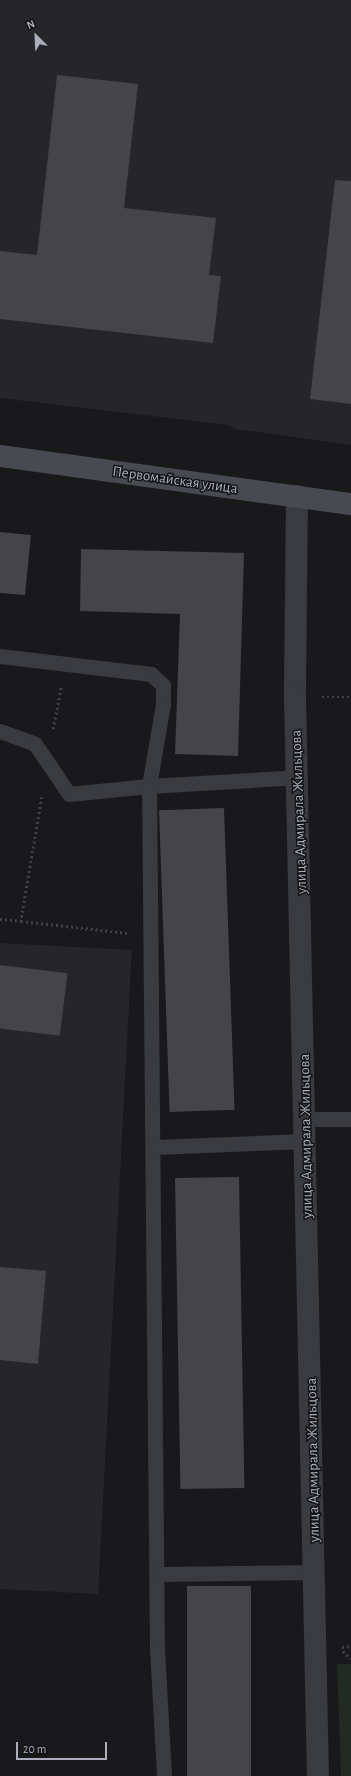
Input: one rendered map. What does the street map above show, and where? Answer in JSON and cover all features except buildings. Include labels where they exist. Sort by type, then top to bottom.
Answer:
[{"type":"main road","name":"Первомайская улица","points":[[0,456],[351,504]]},
{"type":"street","name":"улица Адмирала Жильцова","points":[[297,496],[295,697],[299,777],[307,1119],[306,1141],[316,1572],[318,1776]]},
{"type":"lane","points":[[0,656],[135,670],[151,674],[163,685],[164,704],[149,786],[155,1147],[158,1574],[157,1649],[164,1776]]},
{"type":"lane","points":[[0,731],[35,744],[47,766],[69,794],[149,786],[299,777]]},
{"type":"lane","points":[[307,1119],[351,1118]]},
{"type":"lane","points":[[155,1147],[306,1141]]},
{"type":"lane","points":[[158,1574],[316,1572]]},
{"type":"path","points":[[21,921],[66,663]]},
{"type":"path","points":[[0,919],[131,934]]},
{"type":"path","points":[[339,1647],[351,1646]]},
{"type":"shaded area","points":[[0,0],[351,0],[351,445],[235,429],[228,425],[0,398]]},
{"type":"shaded area","points":[[0,943],[132,950],[98,1594],[0,1589]]},
{"type":"shaded area","points":[[337,1664],[351,1664],[351,1776],[341,1776]]}]
